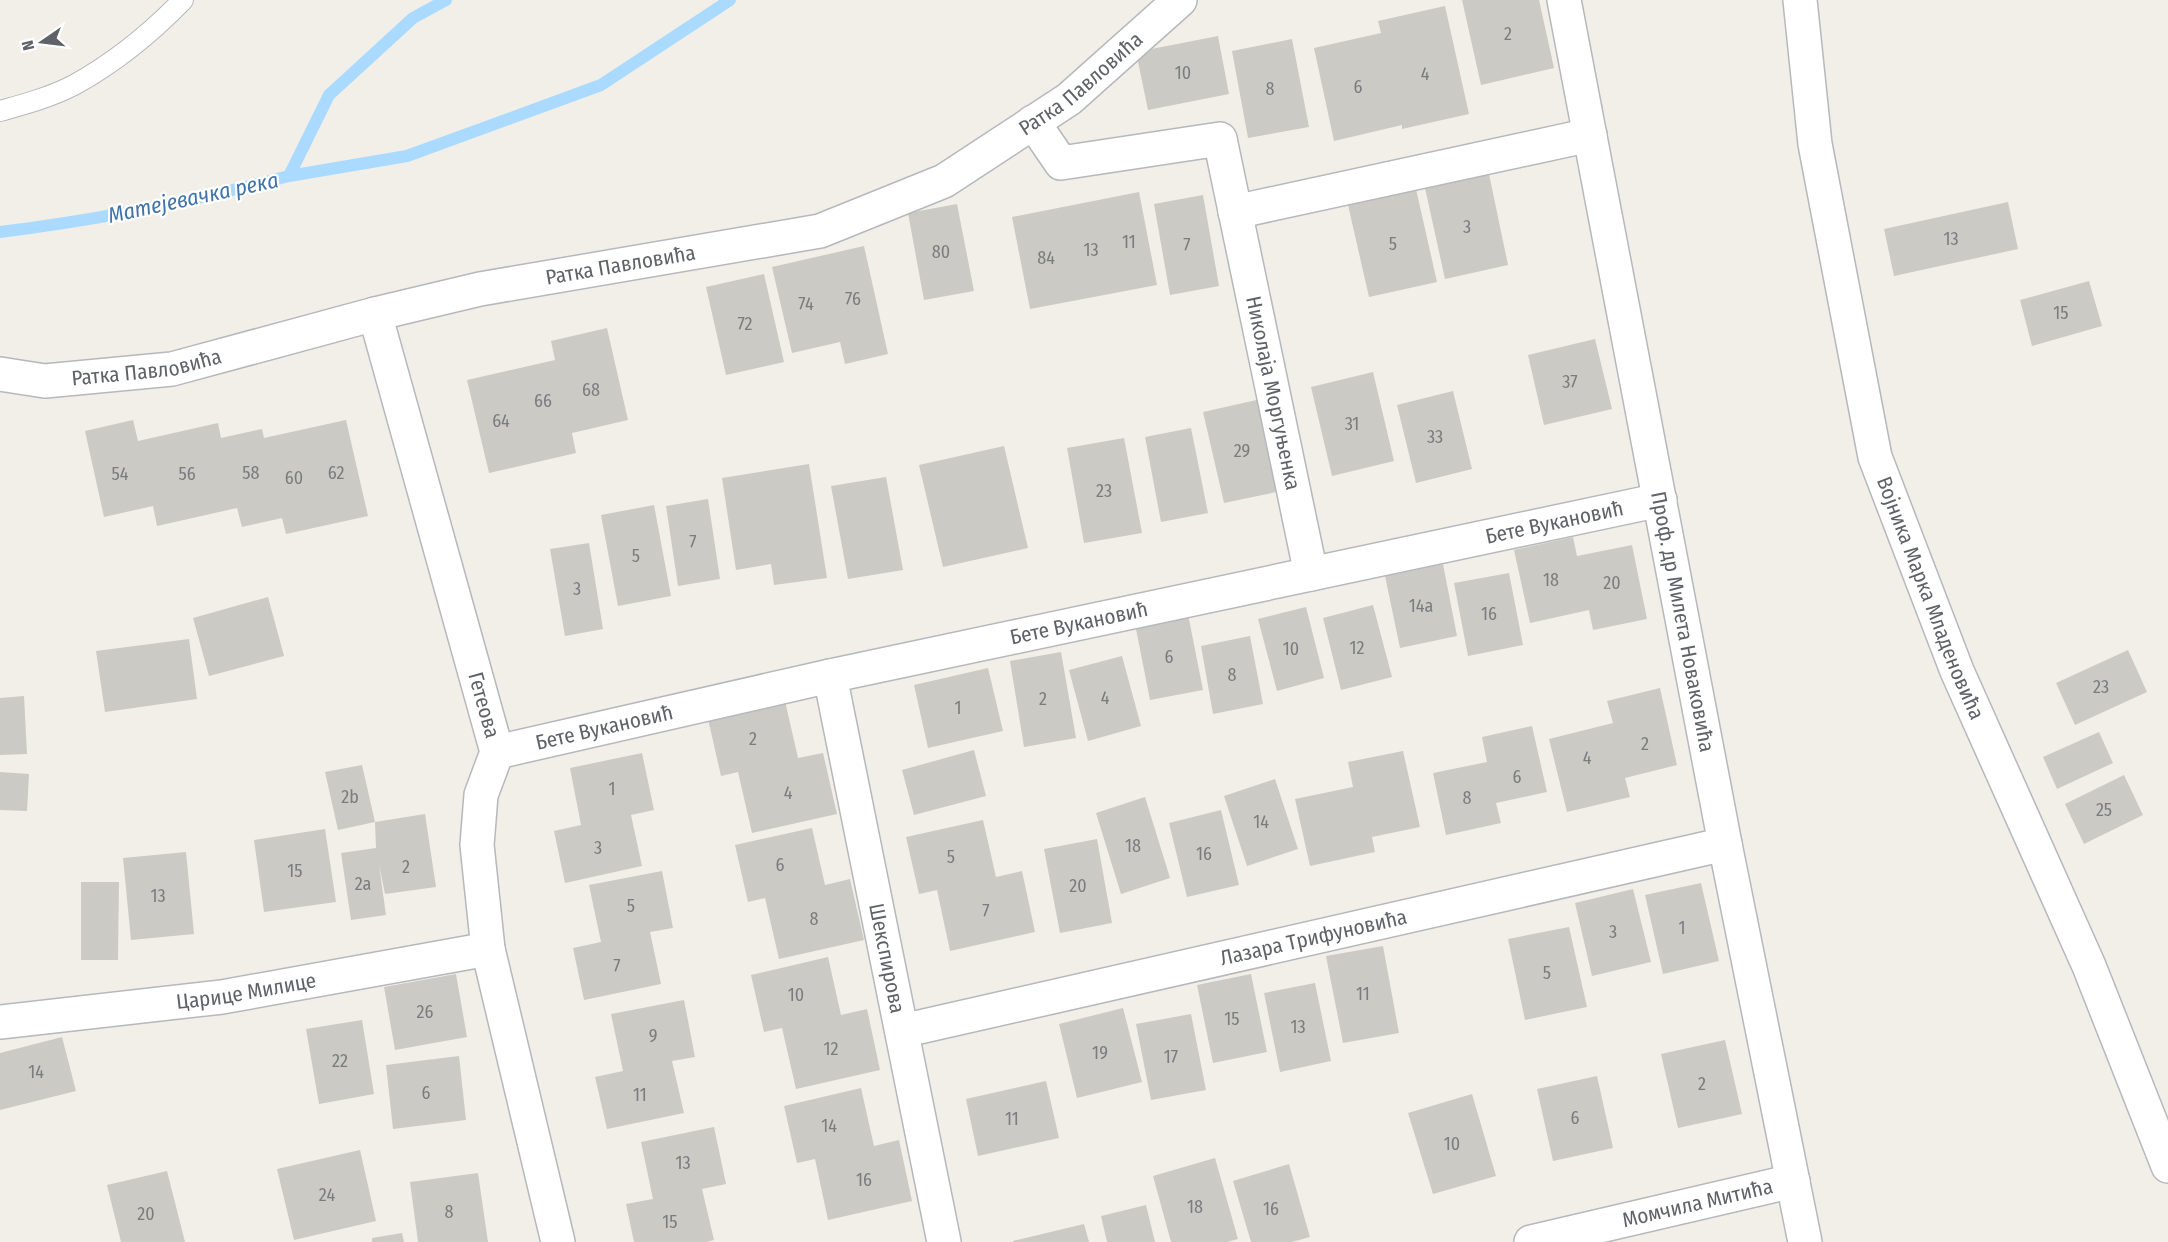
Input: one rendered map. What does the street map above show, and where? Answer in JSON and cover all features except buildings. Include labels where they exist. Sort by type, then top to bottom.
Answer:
[{"type":"street","name":"Ратка Павловића","points":[[0,374],[45,381],[172,369],[375,314],[480,290],[820,231],[944,181],[1069,99],[1180,0]]},
{"type":"street","name":"Проф. др Милета Новаковића","points":[[1564,0],[1725,843],[1805,1242]]},
{"type":"street","name":"Војника Марка Младеновића","points":[[1800,0],[1815,144],[1875,458],[1957,670],[2090,966],[2168,1166]]},
{"type":"street","name":"Николаја Моргуњенка","points":[[1033,122],[1061,163],[1220,139],[1311,574]]},
{"type":"street","points":[[1235,212],[1590,135]]},
{"type":"street","name":"Гетеова","points":[[375,314],[497,752],[482,795],[477,845],[488,949],[558,1242]]},
{"type":"street","name":"Бете Вукановић","points":[[497,752],[830,675],[1660,500]]},
{"type":"street","name":"Шекспирова","points":[[830,675],[944,1242]]},
{"type":"street","name":"Лазара Трифуновића","points":[[902,1031],[1725,843]]},
{"type":"street","name":"Царице Милице","points":[[0,1022],[222,997],[488,949]]},
{"type":"street","name":"Момчила Митића","points":[[1531,1242],[1793,1181]]},
{"type":"lane","points":[[0,111],[30,103],[72,86],[107,65],[163,20],[183,0]]},
{"type":"waterway","name":"Матејевачка река","points":[[0,232],[146,209],[289,176],[329,95],[413,18],[446,0]]},
{"type":"waterway","points":[[289,176],[407,156],[601,85],[730,0]]}]
